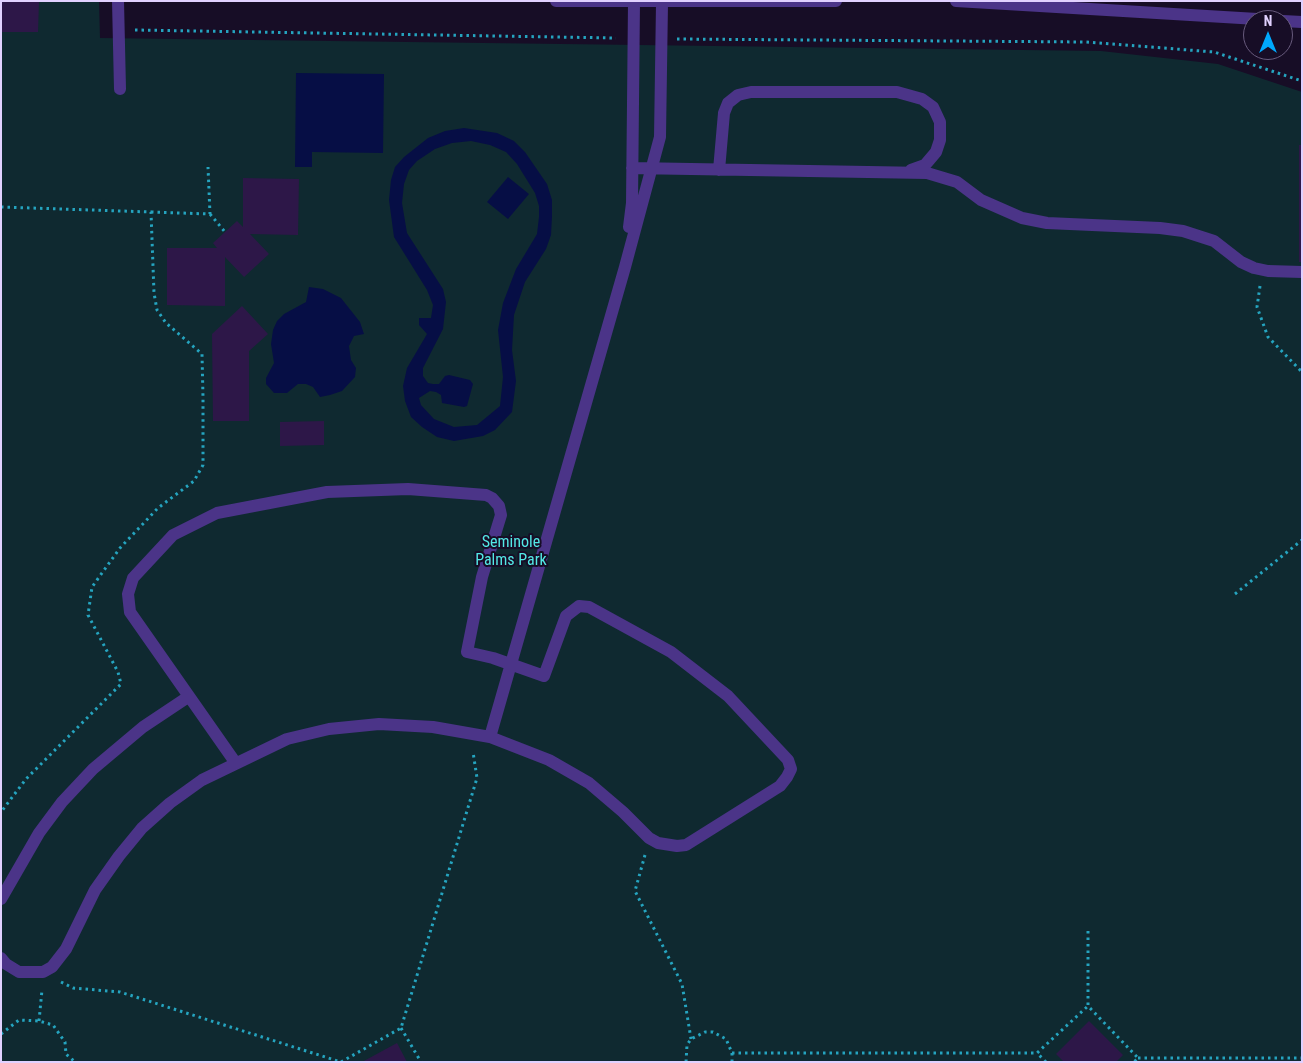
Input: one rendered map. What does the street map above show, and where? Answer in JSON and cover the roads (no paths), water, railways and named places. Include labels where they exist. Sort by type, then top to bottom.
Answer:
[{"type":"street","points":[[118,1],[120,89]]},
{"type":"street","points":[[556,1],[662,3],[836,1]]},
{"type":"street","points":[[956,1],[1243,18]]},
{"type":"street","points":[[625,266],[632,204],[634,2]]},
{"type":"street","points":[[490,736],[625,266],[660,137],[662,3]]},
{"type":"street","points":[[719,170],[724,113],[728,103],[738,95],[751,92],[897,92],[922,99],[933,107],[940,122],[940,140],[936,152],[926,165],[907,172]]},
{"type":"street","points":[[632,168],[907,172],[942,176],[957,182],[981,200],[999,209],[1047,223],[1160,228],[1183,231],[1214,242],[1241,262],[1263,270],[1302,272]]},
{"type":"street","points":[[1,958],[6,964],[19,972],[43,972],[52,967],[66,949],[95,890],[142,828],[170,803],[202,780],[235,762],[287,739],[329,729],[379,724],[433,727],[490,736],[549,760],[589,783],[624,812],[650,838],[666,845],[686,844],[780,786],[788,777],[790,769],[788,760],[728,696],[671,652],[589,607],[579,606],[571,610],[566,616],[544,676],[467,652],[482,577],[500,515],[499,506],[492,498],[486,495],[408,489],[327,492],[217,513],[173,535],[133,578],[128,594],[130,612],[235,762]]},
{"type":"street","points":[[1,899],[39,833],[62,802],[93,769],[143,727],[188,697]]},
{"type":"park label","name":"Seminole Palms Park","points":[[511,552]]}]
